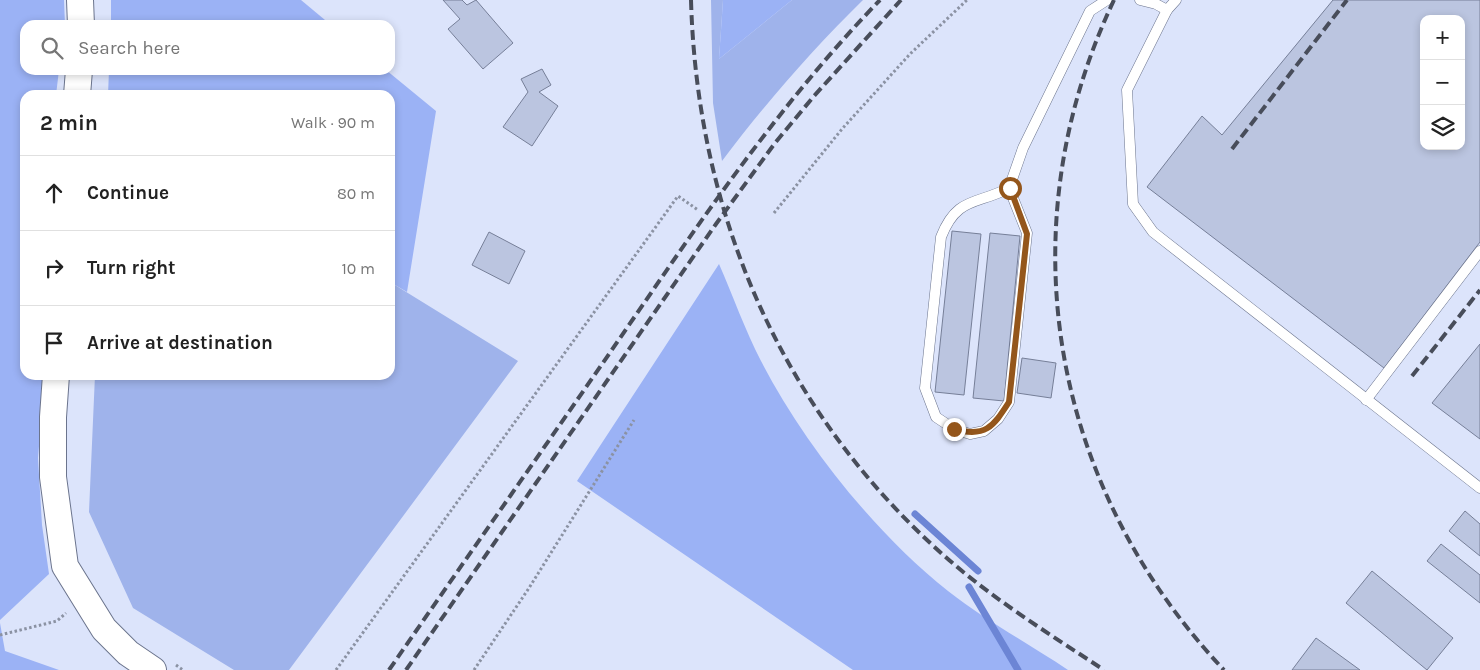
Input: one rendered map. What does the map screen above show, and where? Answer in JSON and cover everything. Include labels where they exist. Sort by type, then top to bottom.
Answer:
[{"type":"street","points":[[80,0],[81,20]]},
{"type":"street","points":[[78,90],[79,75]]},
{"type":"street","points":[[56,380],[53,417],[53,477],[58,528],[65,566],[83,598],[104,629],[128,653],[161,665]]},
{"type":"lane","points":[[1010,188],[980,198],[959,209],[948,219],[941,237],[925,388],[936,416],[954,429],[970,434],[984,431],[998,419],[1009,402],[1027,234],[1010,188],[1023,148],[1090,10],[1107,0]]},
{"type":"lane","points":[[1140,0],[1156,4],[1167,10]]},
{"type":"lane","points":[[1176,0],[1167,10],[1127,90],[1134,204],[1153,232],[1480,488]]},
{"type":"lane","points":[[1366,400],[1480,251]]},
{"type":"path","points":[[774,213],[842,129],[904,61],[967,0]]},
{"type":"path","points":[[336,670],[678,196],[698,210]]},
{"type":"path","points":[[474,670],[529,588],[634,420]]},
{"type":"path","points":[[0,635],[57,621],[83,598]]},
{"type":"path","points":[[161,665],[183,670]]},
{"type":"shaded area","points":[[0,0],[64,0],[65,20],[20,20],[20,75],[58,75],[57,90],[20,90],[20,380],[45,380],[38,458],[42,525],[49,574],[0,620]]},
{"type":"shaded area","points":[[111,0],[301,0],[325,20],[111,20]]},
{"type":"shaded area","points":[[711,0],[723,0],[719,59],[792,0],[863,0],[790,78],[722,161],[713,103]]},
{"type":"shaded area","points":[[723,0],[792,0],[719,59]]},
{"type":"shaded area","points":[[109,75],[392,75],[436,111],[407,292],[395,285],[395,90],[108,90]]},
{"type":"shaded area","points":[[719,264],[755,349],[778,392],[820,455],[868,515],[921,568],[962,602],[1068,670],[853,670],[577,481]]},
{"type":"shaded area","points":[[395,285],[518,361],[289,670],[234,670],[133,608],[89,512],[95,380],[395,380]]},
{"type":"shaded area","points":[[0,623],[5,651],[59,670],[0,670]]},
{"type":"building","points":[[443,0],[462,0],[467,5],[476,0],[513,43],[483,69],[448,29],[460,19]]},
{"type":"building","points":[[1333,0],[1480,0],[1480,242],[1384,368],[1147,187],[1202,116],[1222,135]]},
{"type":"building","points":[[542,69],[551,85],[539,92],[558,106],[532,146],[503,127],[528,92],[521,79]]},
{"type":"building","points":[[952,231],[981,234],[964,395],[935,392]]},
{"type":"building","points":[[489,232],[525,251],[509,284],[472,265]]},
{"type":"building","points":[[990,233],[1020,236],[1004,401],[973,398]]},
{"type":"building","points":[[1480,344],[1480,439],[1432,403]]},
{"type":"building","points":[[1022,358],[1056,363],[1051,398],[1017,393]]},
{"type":"building","points":[[1465,511],[1480,524],[1480,556],[1449,531]]},
{"type":"building","points":[[1441,544],[1480,575],[1480,603],[1427,561]]},
{"type":"building","points":[[1372,571],[1453,638],[1427,670],[1346,603]]},
{"type":"building","points":[[1316,638],[1360,670],[1292,670]]},
{"type":"waterway","points":[[915,514],[978,571]]},
{"type":"waterway","points":[[969,587],[1018,670]]},
{"type":"railway","points":[[691,0],[697,80],[711,159],[732,235],[760,307],[796,377],[840,442],[891,503],[949,560],[1005,604],[1104,670]]},
{"type":"railway","points":[[389,670],[710,208],[808,80],[880,0]]},
{"type":"railway","points":[[406,670],[716,224],[775,143],[814,96],[901,0]]},
{"type":"railway","points":[[1114,0],[1080,87],[1061,176],[1055,264],[1063,352],[1084,438],[1118,520],[1165,598],[1224,670]]},
{"type":"railway","points":[[1232,149],[1347,0]]},
{"type":"railway","points":[[1412,376],[1480,290]]},
{"type":"route","points":[[954,429],[970,434],[984,431],[998,419],[1009,402],[1027,234],[1010,188]]}]
